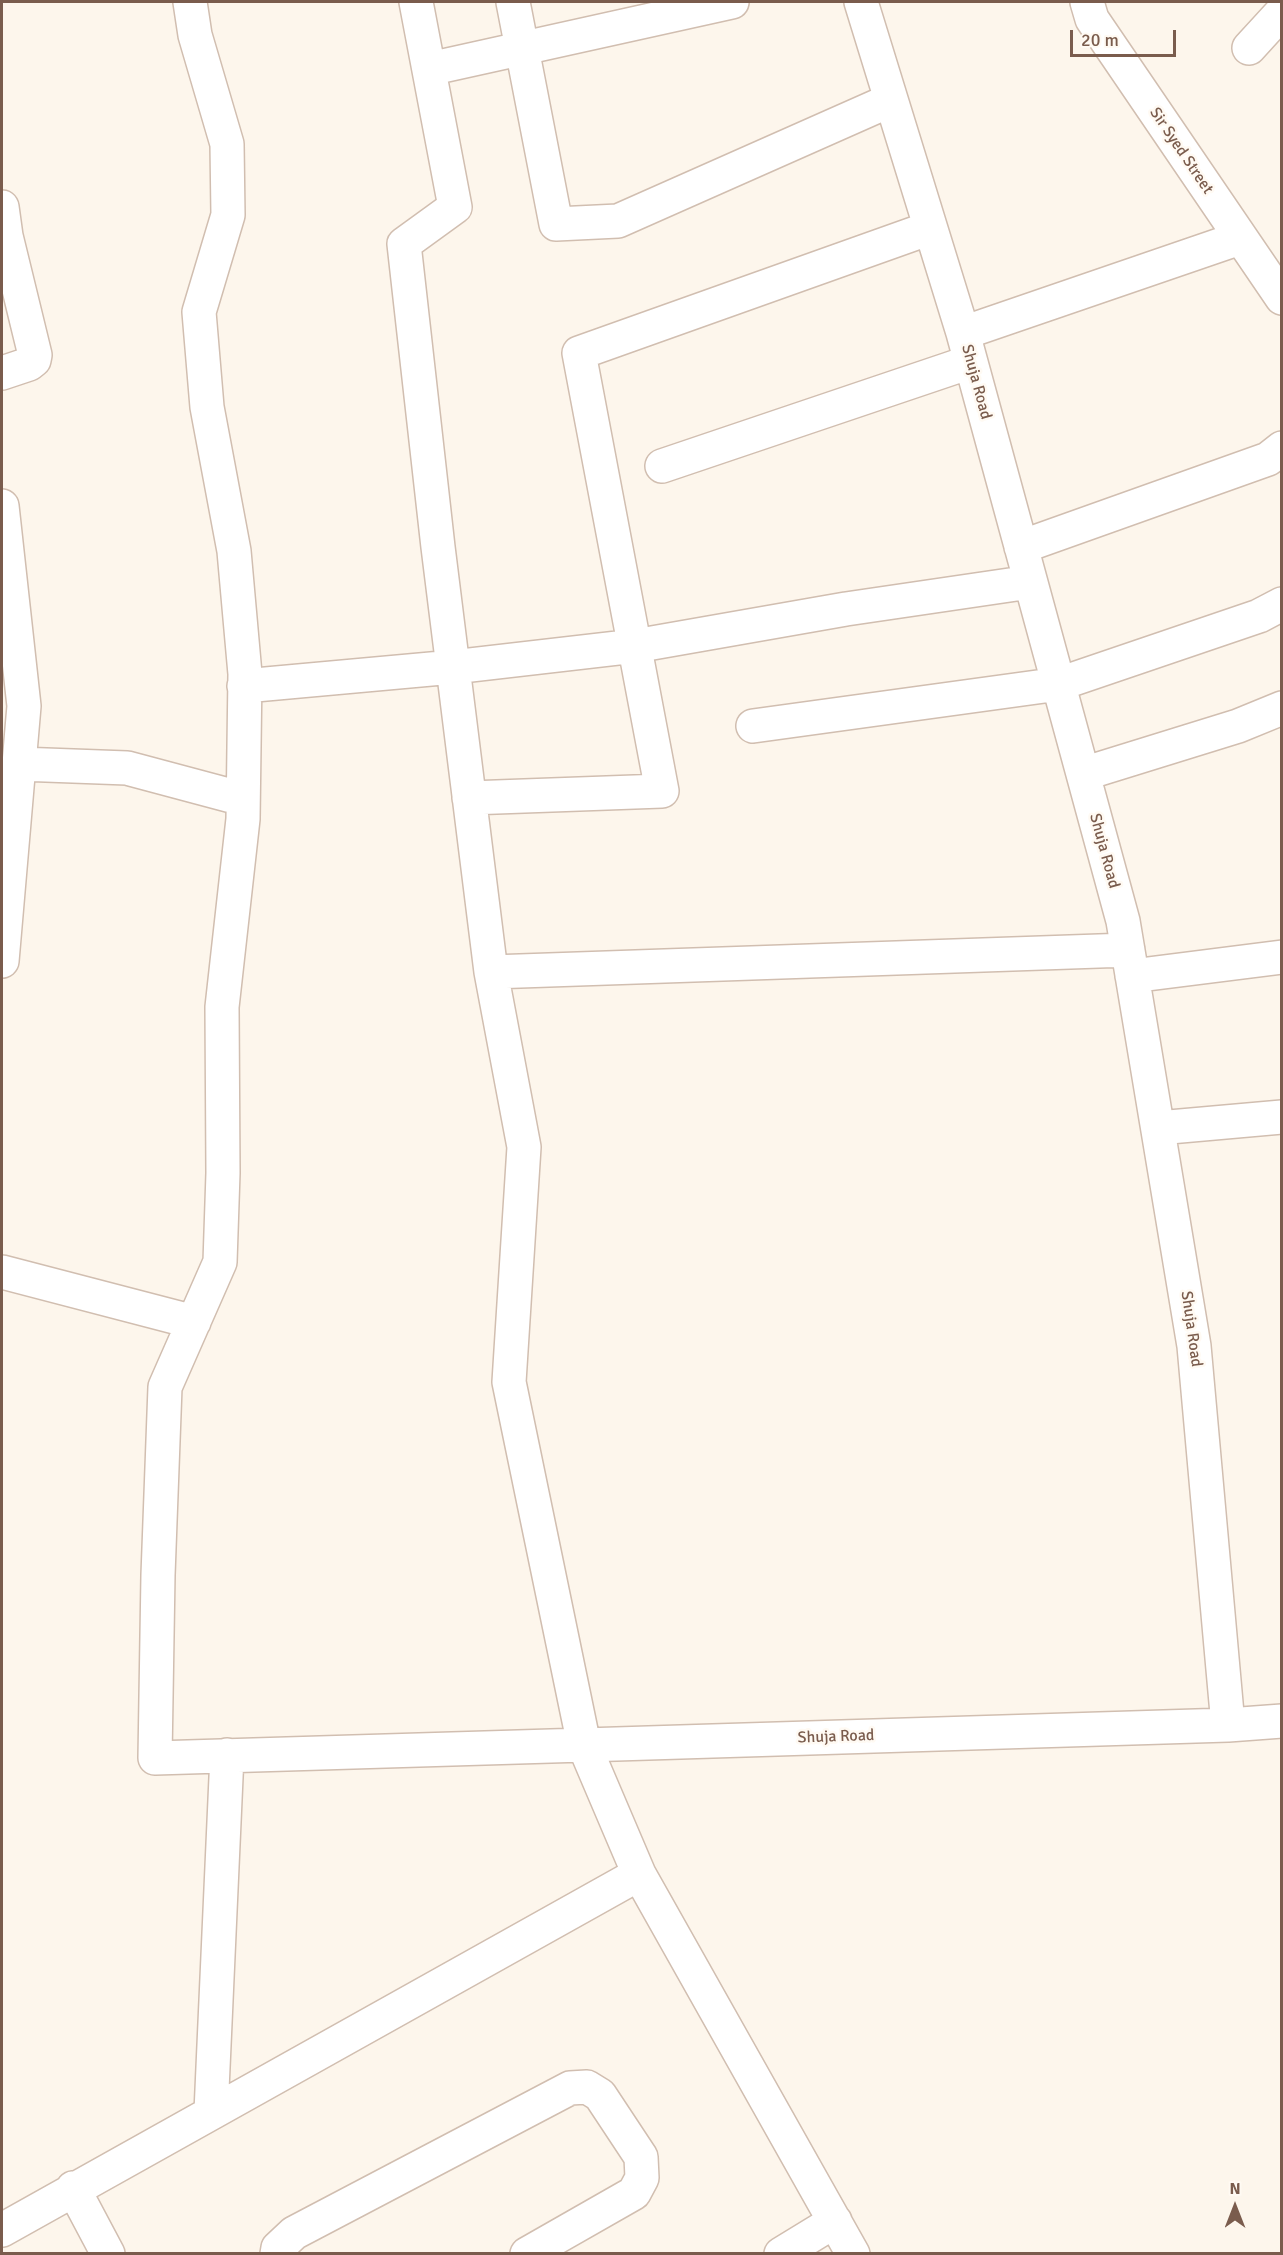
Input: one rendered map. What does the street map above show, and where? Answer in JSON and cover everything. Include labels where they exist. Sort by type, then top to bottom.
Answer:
[{"type":"street","points":[[2,1272],[194,1322],[220,1262],[223,1173],[222,1007],[243,819],[244,686],[234,551],[207,407],[199,312],[228,215],[227,144],[195,35],[190,2]]},
{"type":"street","points":[[416,2],[455,207],[404,244],[491,972],[524,1147],[509,1382],[584,1745],[639,1874],[853,2253]]},
{"type":"street","points":[[513,2],[556,224],[618,221],[891,100]]},
{"type":"street","points":[[429,69],[732,2]]},
{"type":"street","name":"Shuja Road","points":[[861,2],[966,347],[1123,921],[1194,1346],[1228,1725]]},
{"type":"street","name":"Sir Syed Street","points":[[1087,2],[1092,19],[1281,298]]},
{"type":"street","points":[[1249,48],[1281,12]]},
{"type":"street","points":[[2,373],[29,364],[34,360],[35,355],[3,227]]},
{"type":"street","points":[[469,798],[662,791],[579,353],[930,228]]},
{"type":"street","points":[[662,466],[1240,238]]},
{"type":"street","points":[[1021,546],[1268,459],[1281,448]]},
{"type":"street","points":[[2,506],[24,706],[19,764],[8,813],[2,961]]},
{"type":"street","points":[[244,686],[453,668],[635,646],[846,609],[1030,582]]},
{"type":"street","points":[[753,726],[1059,684],[1259,616],[1281,604]]},
{"type":"street","points":[[1083,774],[1238,726],[1281,708]]},
{"type":"street","points":[[19,764],[127,768],[243,799]]},
{"type":"street","points":[[491,972],[1130,963],[1281,957]]},
{"type":"street","points":[[1158,1128],[1281,1117]]},
{"type":"street","name":"Shuja Road","points":[[194,1322],[165,1387],[158,1575],[155,1758],[1228,1725],[1281,1720]]},
{"type":"street","points":[[211,2112],[227,1755]]},
{"type":"street","points":[[2,2230],[73,2188],[639,1874]]},
{"type":"street","points":[[277,2253],[278,2248],[294,2233],[570,2088],[587,2087],[600,2095],[641,2157],[642,2178],[634,2193],[527,2253]]},
{"type":"street","points":[[73,2188],[108,2253]]},
{"type":"street","points":[[781,2253],[835,2222]]}]
